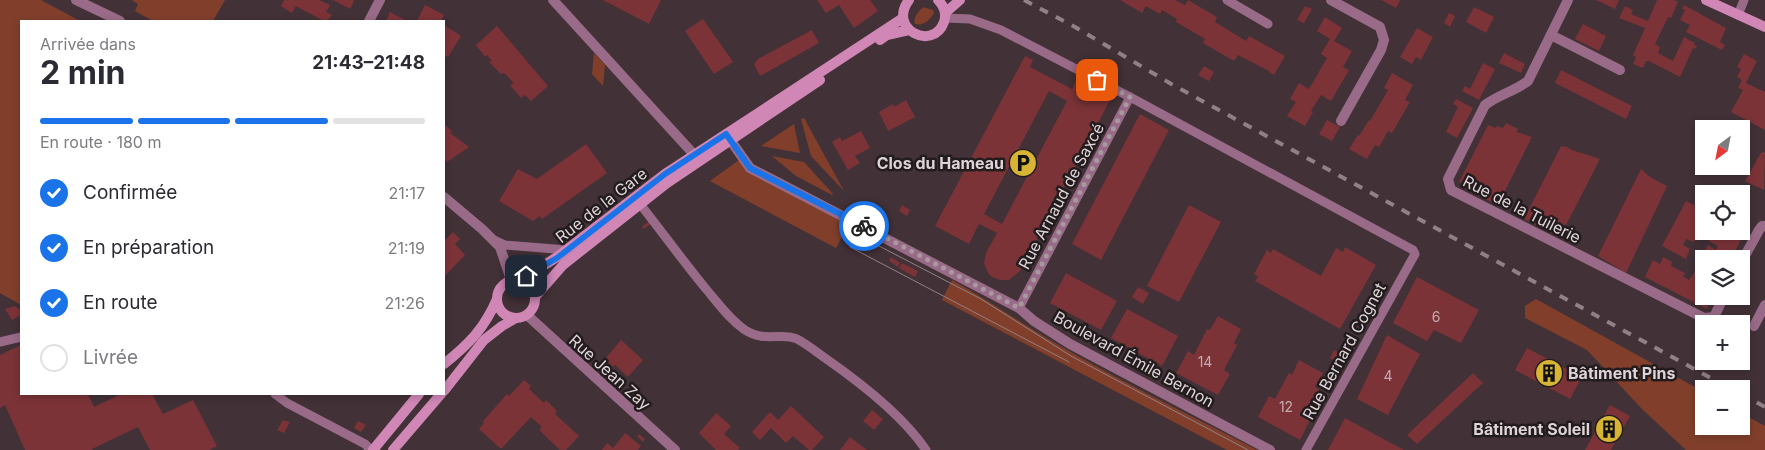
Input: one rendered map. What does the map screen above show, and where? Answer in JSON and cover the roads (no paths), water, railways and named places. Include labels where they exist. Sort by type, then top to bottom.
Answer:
[{"type":"street","points":[[76,0],[118,20]]},
{"type":"street","points":[[369,20],[380,0]]},
{"type":"street","points":[[554,0],[697,158]]},
{"type":"street","points":[[909,0],[903,11],[903,18],[909,30]]},
{"type":"street","points":[[938,0],[943,6],[945,15]]},
{"type":"street","name":"Rue de la Gare","points":[[728,137],[887,35],[909,30],[915,34],[928,36],[939,30],[945,15],[960,0]]},
{"type":"street","points":[[1331,0],[1380,27],[1384,40],[1381,50],[1341,121]]},
{"type":"street","name":"Rue de la Tuilerie","points":[[1568,0],[1528,81],[1485,105],[1448,179],[1451,190],[1704,318],[1714,317],[1720,305]]},
{"type":"street","points":[[1706,0],[1765,27]]},
{"type":"street","name":"Rue de la Gare","points":[[535,297],[563,265],[697,158],[903,18]]},
{"type":"street","points":[[1551,34],[1620,70]]},
{"type":"street","name":"Boulevard Émile Bernon","points":[[728,137],[750,168],[1019,308],[1034,321],[1070,344],[1270,450]]},
{"type":"street","name":"Rue de la Gare","points":[[514,280],[535,271],[567,250],[665,174],[697,158]]},
{"type":"street","points":[[445,199],[500,247],[514,280]]},
{"type":"street","points":[[1749,250],[1764,224]]},
{"type":"street","points":[[445,363],[477,334],[489,317],[500,287],[514,280],[522,280],[531,287],[535,297],[533,307],[526,315],[502,326],[484,340],[445,390]]},
{"type":"street","points":[[496,299],[497,306],[501,310],[510,317],[516,318]]},
{"type":"street","points":[[1754,326],[1765,305]]},
{"type":"street","name":"Rue Jean Zay","points":[[526,315],[672,449]]},
{"type":"street","points":[[372,450],[417,395]]},
{"type":"street","points":[[393,450],[440,395]]},
{"type":"lane","points":[[1227,0],[1268,24]]},
{"type":"lane","points":[[1738,15],[1744,0]]},
{"type":"lane","points":[[945,15],[970,19],[1001,30],[1130,97]]},
{"type":"lane","name":"Rue Bernard Cognet","points":[[1130,97],[1413,250],[1415,254],[1306,450]]},
{"type":"lane","name":"Rue Arnaud de Saxcé","points":[[1019,308],[1130,97]]},
{"type":"lane","points":[[640,204],[728,315],[746,331],[766,338],[796,338],[835,365],[896,416],[917,435],[926,450]]},
{"type":"lane","points":[[491,239],[503,245],[567,250]]},
{"type":"lane","points":[[0,342],[20,337]]},
{"type":"lane","points":[[276,395],[287,404],[372,450]]},
{"type":"tram line","points":[[856,234],[981,299],[1071,356],[1248,450]]},
{"type":"tram line","points":[[850,247],[1069,362]]},
{"type":"railway","points":[[1024,0],[1075,27],[1173,85],[1714,380]]},
{"type":"railway","points":[[1750,399],[1765,407]]},
{"type":"place","name":"Clos du Hameau","points":[[1023,163]]},
{"type":"place","name":"Bâtiment Pins","points":[[1549,373]]},
{"type":"place","name":"Bâtiment Soleil","points":[[1609,429]]}]
